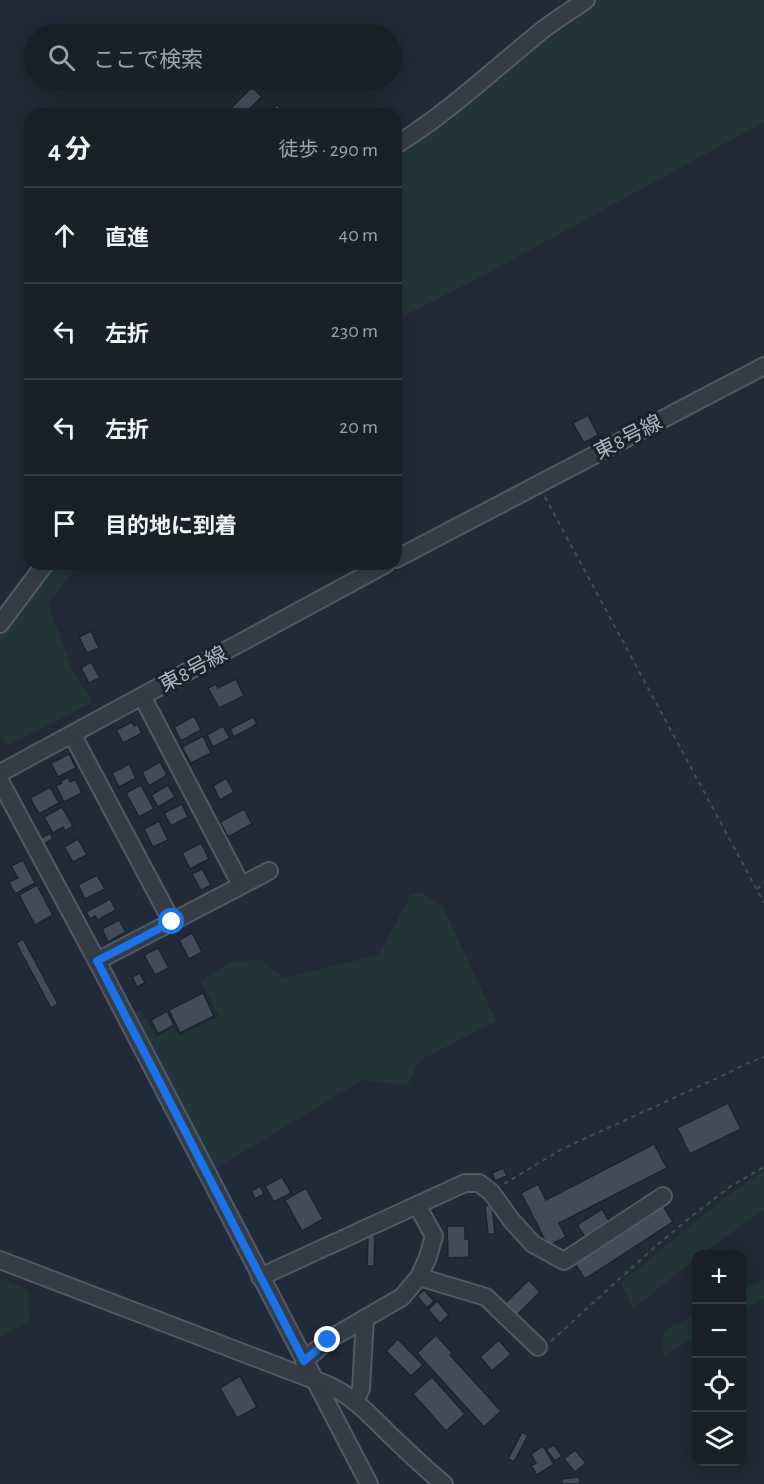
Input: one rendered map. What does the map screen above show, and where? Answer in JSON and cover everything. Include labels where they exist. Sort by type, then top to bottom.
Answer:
[{"type":"street","points":[[402,141],[472,89],[536,35],[586,0]]},
{"type":"street","name":"東8号線","points":[[402,556],[764,366]]},
{"type":"street","points":[[0,624],[40,570]]},
{"type":"street","name":"東8号線","points":[[0,773],[376,570]]},
{"type":"street","points":[[142,696],[241,885]]},
{"type":"street","points":[[72,734],[172,922]]},
{"type":"street","points":[[0,781],[97,961],[369,1484]]},
{"type":"street","points":[[97,961],[269,871]]},
{"type":"street","points":[[260,1277],[465,1183],[479,1184],[491,1192],[512,1221],[533,1244],[564,1261],[663,1196]]},
{"type":"street","points":[[304,1361],[328,1340],[402,1297],[419,1277],[434,1236],[417,1205]]},
{"type":"street","points":[[0,1260],[326,1384],[355,1401],[426,1470],[444,1484]]},
{"type":"street","points":[[419,1277],[486,1297],[538,1347]]},
{"type":"street","points":[[355,1401],[361,1389],[365,1318]]},
{"type":"path","points":[[538,484],[764,903]]},
{"type":"path","points":[[757,889],[764,882]]},
{"type":"path","points":[[491,1192],[562,1149],[764,1057]]},
{"type":"path","points":[[538,1347],[551,1341],[692,1216],[731,1186],[764,1167]]},
{"type":"green space","points":[[586,0],[764,0],[764,122],[477,279],[402,317],[402,140]]},
{"type":"green space","points":[[40,570],[74,570],[48,604],[73,672],[93,702],[7,746],[0,736],[0,624]]},
{"type":"green space","points":[[411,894],[424,894],[442,905],[496,1021],[419,1061],[408,1085],[362,1080],[215,1169],[132,1014],[140,1009],[157,1037],[173,1028],[180,1036],[219,1016],[201,981],[231,962],[261,959],[283,978],[379,955]]},
{"type":"green space","points":[[764,1171],[764,1210],[707,1250],[692,1250],[692,1261],[633,1309],[621,1283],[728,1195]]},
{"type":"green space","points":[[0,1278],[28,1290],[29,1321],[0,1337]]},
{"type":"green space","points":[[764,1279],[764,1298],[746,1309],[746,1304],[746,1288]]},
{"type":"green space","points":[[692,1316],[692,1339],[663,1356],[663,1332]]},
{"type":"building","points":[[249,90],[255,90],[262,97],[250,108],[231,108]]},
{"type":"building","points":[[588,415],[598,435],[584,443],[573,423]]},
{"type":"building","points":[[91,631],[99,648],[87,653],[79,637]]},
{"type":"building","points":[[91,662],[100,678],[89,683],[81,668]]},
{"type":"building","points":[[236,679],[244,696],[219,708],[208,688],[216,684],[218,688]]},
{"type":"building","points":[[194,716],[201,730],[181,741],[174,727]]},
{"type":"building","points":[[253,717],[257,724],[234,737],[230,729]]},
{"type":"building","points":[[132,722],[134,726],[137,724],[142,733],[123,743],[116,730]]},
{"type":"building","points":[[223,726],[230,738],[213,747],[207,735]]},
{"type":"building","points":[[203,736],[211,753],[191,763],[182,747]]},
{"type":"building","points":[[69,754],[76,768],[58,777],[51,763]]},
{"type":"building","points":[[160,762],[167,775],[149,786],[142,772]]},
{"type":"building","points":[[129,764],[136,778],[119,787],[112,773]]},
{"type":"building","points":[[68,777],[70,782],[75,779],[82,793],[64,802],[56,786]]},
{"type":"building","points":[[226,778],[234,792],[220,800],[213,786]]},
{"type":"building","points":[[141,785],[154,809],[139,817],[126,793]]},
{"type":"building","points":[[168,785],[175,797],[158,807],[151,795]]},
{"type":"building","points":[[50,787],[59,803],[39,814],[30,798]]},
{"type":"building","points":[[182,804],[188,817],[171,826],[164,813]]},
{"type":"building","points":[[62,807],[73,826],[65,831],[63,827],[53,833],[44,817]]},
{"type":"building","points":[[244,809],[252,824],[228,837],[220,822]]},
{"type":"building","points":[[159,821],[168,840],[153,847],[144,829]]},
{"type":"building","points":[[50,833],[53,839],[44,844],[41,838]]},
{"type":"building","points":[[78,839],[87,855],[73,862],[64,847]]},
{"type":"building","points":[[201,843],[209,859],[190,869],[182,853]]},
{"type":"building","points":[[23,860],[35,883],[15,894],[9,882],[18,878],[11,866]]},
{"type":"building","points":[[202,869],[211,885],[201,891],[192,874]]},
{"type":"building","points":[[97,875],[105,889],[85,899],[78,885]]},
{"type":"building","points":[[37,885],[53,915],[35,925],[19,895]]},
{"type":"building","points":[[110,899],[116,910],[98,920],[95,916],[90,919],[86,912]]},
{"type":"building","points":[[119,920],[126,932],[108,942],[102,929]]},
{"type":"building","points":[[192,933],[202,952],[189,959],[179,940]]},
{"type":"building","points":[[23,939],[58,1004],[51,1008],[16,943]]},
{"type":"building","points":[[158,948],[169,968],[155,975],[144,955]]},
{"type":"building","points":[[140,973],[145,983],[137,987],[132,977]]},
{"type":"building","points":[[203,993],[214,1016],[180,1033],[169,1010]]},
{"type":"building","points":[[167,1011],[174,1025],[158,1034],[151,1020]]},
{"type":"building","points":[[728,1103],[741,1129],[690,1154],[677,1128]]},
{"type":"building","points":[[654,1144],[667,1168],[559,1223],[566,1237],[548,1246],[521,1193],[538,1184],[546,1200]]},
{"type":"building","points":[[503,1168],[507,1176],[495,1181],[492,1173]]},
{"type":"building","points":[[282,1177],[291,1193],[274,1202],[265,1186]]},
{"type":"building","points":[[260,1186],[264,1194],[255,1199],[251,1191]]},
{"type":"building","points":[[306,1188],[323,1219],[302,1231],[285,1200]]},
{"type":"building","points":[[662,1204],[673,1222],[585,1279],[573,1261]]},
{"type":"building","points":[[492,1205],[495,1234],[488,1234],[485,1206]]},
{"type":"building","points":[[602,1209],[612,1225],[588,1241],[577,1225]]},
{"type":"building","points":[[447,1226],[465,1226],[465,1239],[469,1239],[469,1257],[448,1258]]},
{"type":"building","points":[[368,1236],[375,1236],[374,1266],[367,1266]]},
{"type":"building","points":[[529,1280],[540,1292],[516,1316],[504,1304]]},
{"type":"building","points":[[424,1290],[434,1301],[427,1308],[417,1296]]},
{"type":"building","points":[[437,1301],[449,1315],[440,1323],[428,1310]]},
{"type":"building","points":[[436,1335],[452,1353],[450,1355],[501,1411],[484,1427],[417,1353]]},
{"type":"building","points":[[398,1339],[423,1365],[411,1376],[386,1351]]},
{"type":"building","points":[[499,1340],[511,1354],[492,1371],[480,1357]]},
{"type":"building","points":[[240,1376],[257,1407],[237,1418],[220,1388]]},
{"type":"building","points":[[432,1377],[465,1414],[446,1431],[413,1394]]},
{"type":"building","points":[[522,1432],[528,1435],[514,1462],[508,1459]]},
{"type":"building","points":[[554,1445],[562,1456],[555,1461],[546,1449]]},
{"type":"building","points":[[543,1446],[554,1464],[537,1475],[531,1466],[536,1463],[531,1454]]},
{"type":"building","points":[[575,1450],[586,1463],[575,1472],[564,1459]]},
{"type":"building","points":[[579,1477],[580,1484],[562,1484],[562,1479]]},
{"type":"route","points":[[172,922],[97,961],[304,1361],[328,1340]]}]
